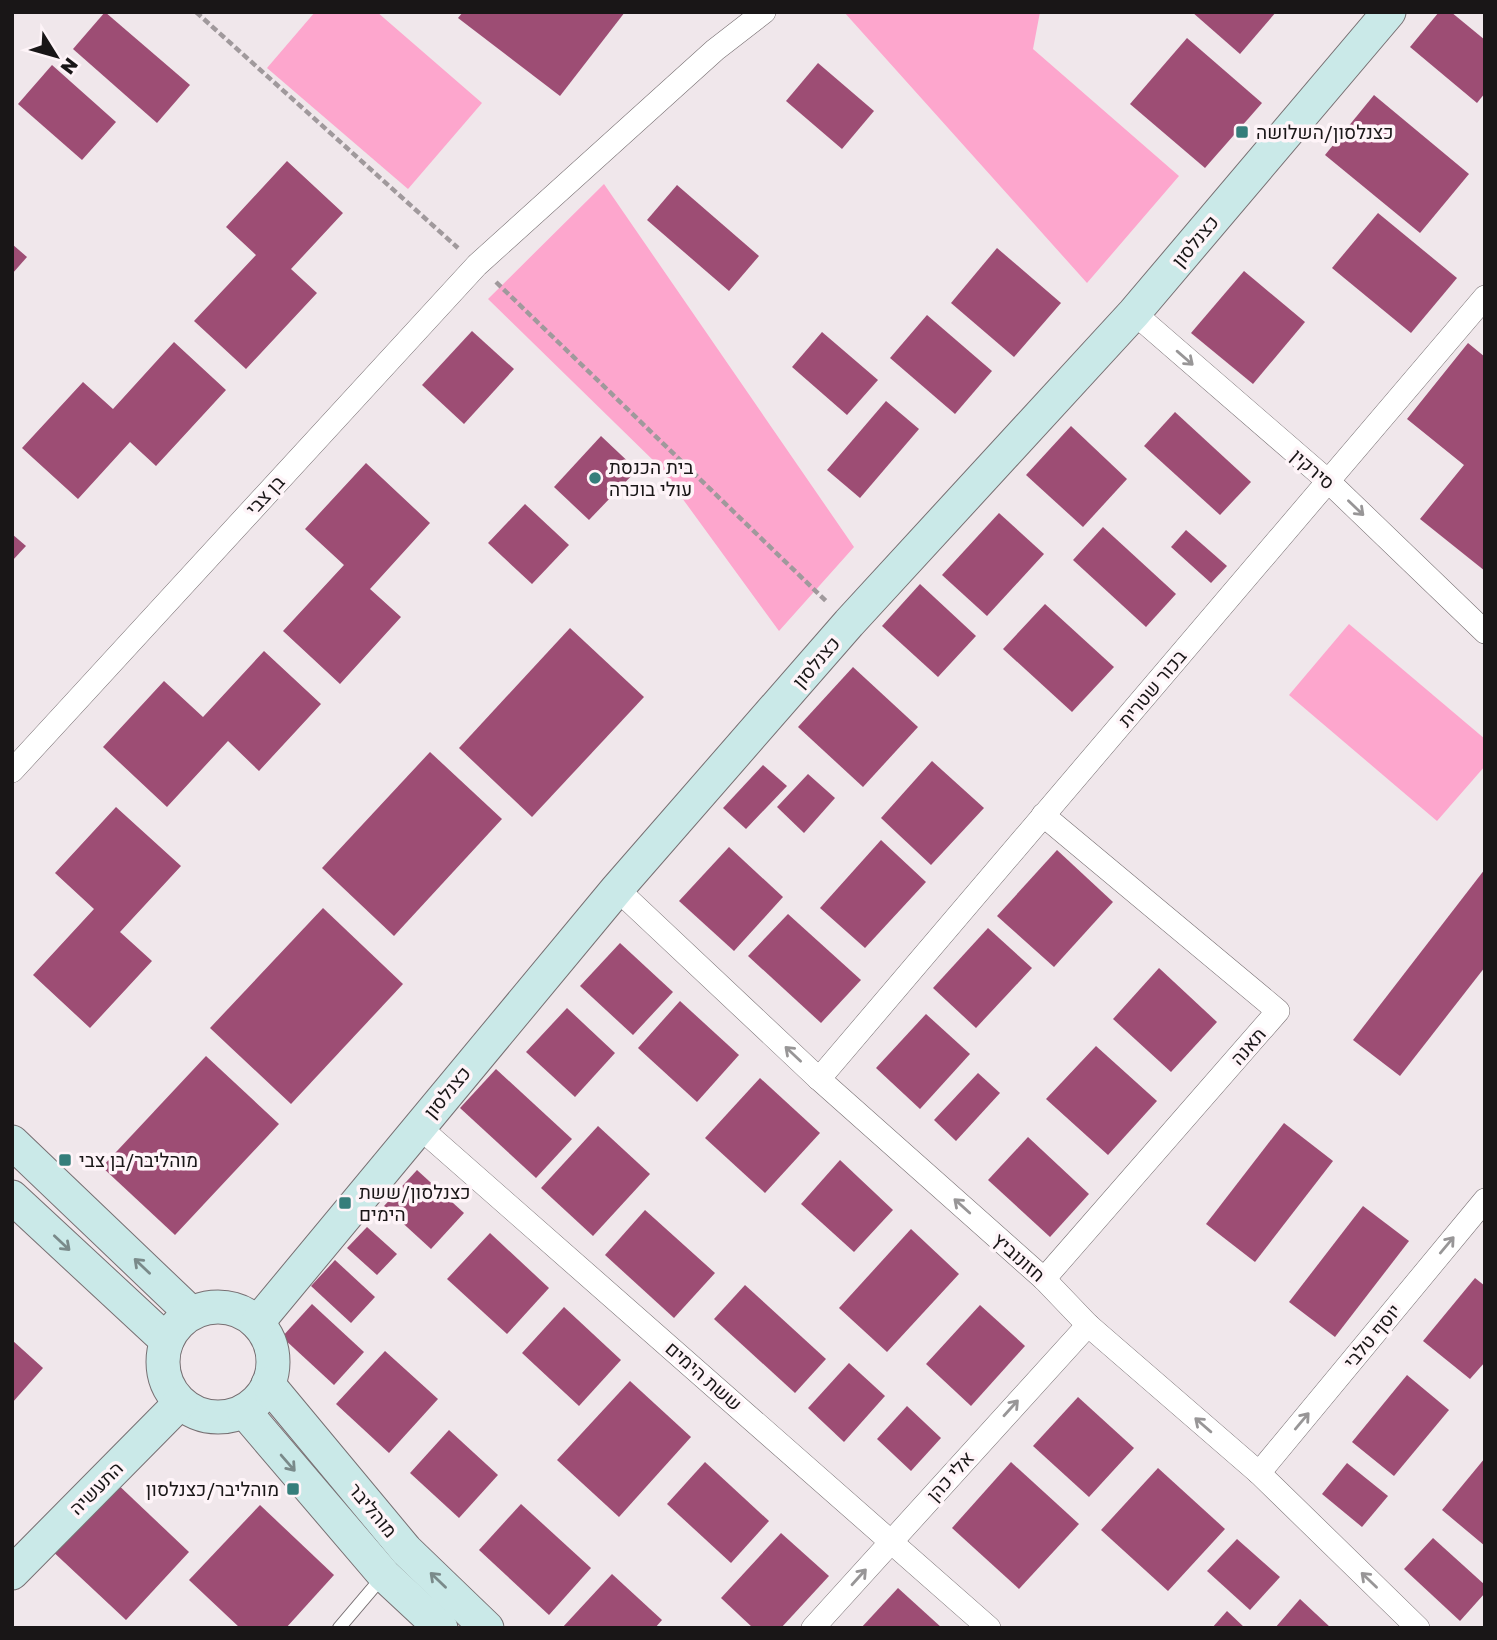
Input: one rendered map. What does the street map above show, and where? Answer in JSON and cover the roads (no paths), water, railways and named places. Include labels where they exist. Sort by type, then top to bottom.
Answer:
[{"type":"street","name":"בן צבי","points":[[12,771],[477,265],[715,50],[764,12]]},
{"type":"street","name":"כצנלסון","points":[[257,1323],[617,889],[849,623],[1133,313],[1389,12]]},
{"type":"street","name":"בכור שטרית","points":[[819,1079],[1485,297]]},
{"type":"street","name":"סירקין","points":[[1133,313],[1328,481],[1485,632]]},
{"type":"street","name":"תאנה","points":[[1043,815],[1278,1011],[1044,1279]]},
{"type":"street","name":"חזונוביץ","points":[[617,889],[819,1079],[1044,1279],[1088,1325],[1259,1473],[1418,1628]]},
{"type":"street","name":"ששת הימים","points":[[418,1126],[989,1628]]},
{"type":"street","points":[[12,1142],[191,1313]]},
{"type":"street","points":[[12,1197],[167,1341]]},
{"type":"street","name":"יוסף טלבי","points":[[1259,1473],[1485,1200]]},
{"type":"street","points":[[208,1308],[226,1308],[243,1313],[257,1323],[272,1352],[268,1384],[258,1399],[244,1411],[211,1417],[180,1403],[164,1374],[163,1357],[167,1341],[177,1325],[191,1313],[208,1308]]},
{"type":"street","name":"אלי כהן","points":[[813,1628],[1088,1325]]},
{"type":"street","name":"מוהליבר","points":[[268,1384],[441,1628]]},
{"type":"street","name":"התעשיה","points":[[12,1573],[180,1403]]},
{"type":"street","name":"מוהליבר","points":[[244,1411],[395,1562],[487,1628]]},
{"type":"lane","points":[[339,1628],[395,1562]]},
{"type":"place","name":"כצנלסון/השלושה","points":[[1242,132]]},
{"type":"place","name":"בית הכנסת עולי בוכרה","points":[[595,478]]},
{"type":"place","name":"מוהליבר/בן צבי","points":[[65,1160]]},
{"type":"place","name":"כצנלסון/ששת הימים","points":[[345,1203]]},
{"type":"place","name":"מוהליבר/כצנלסון","points":[[293,1489]]}]
